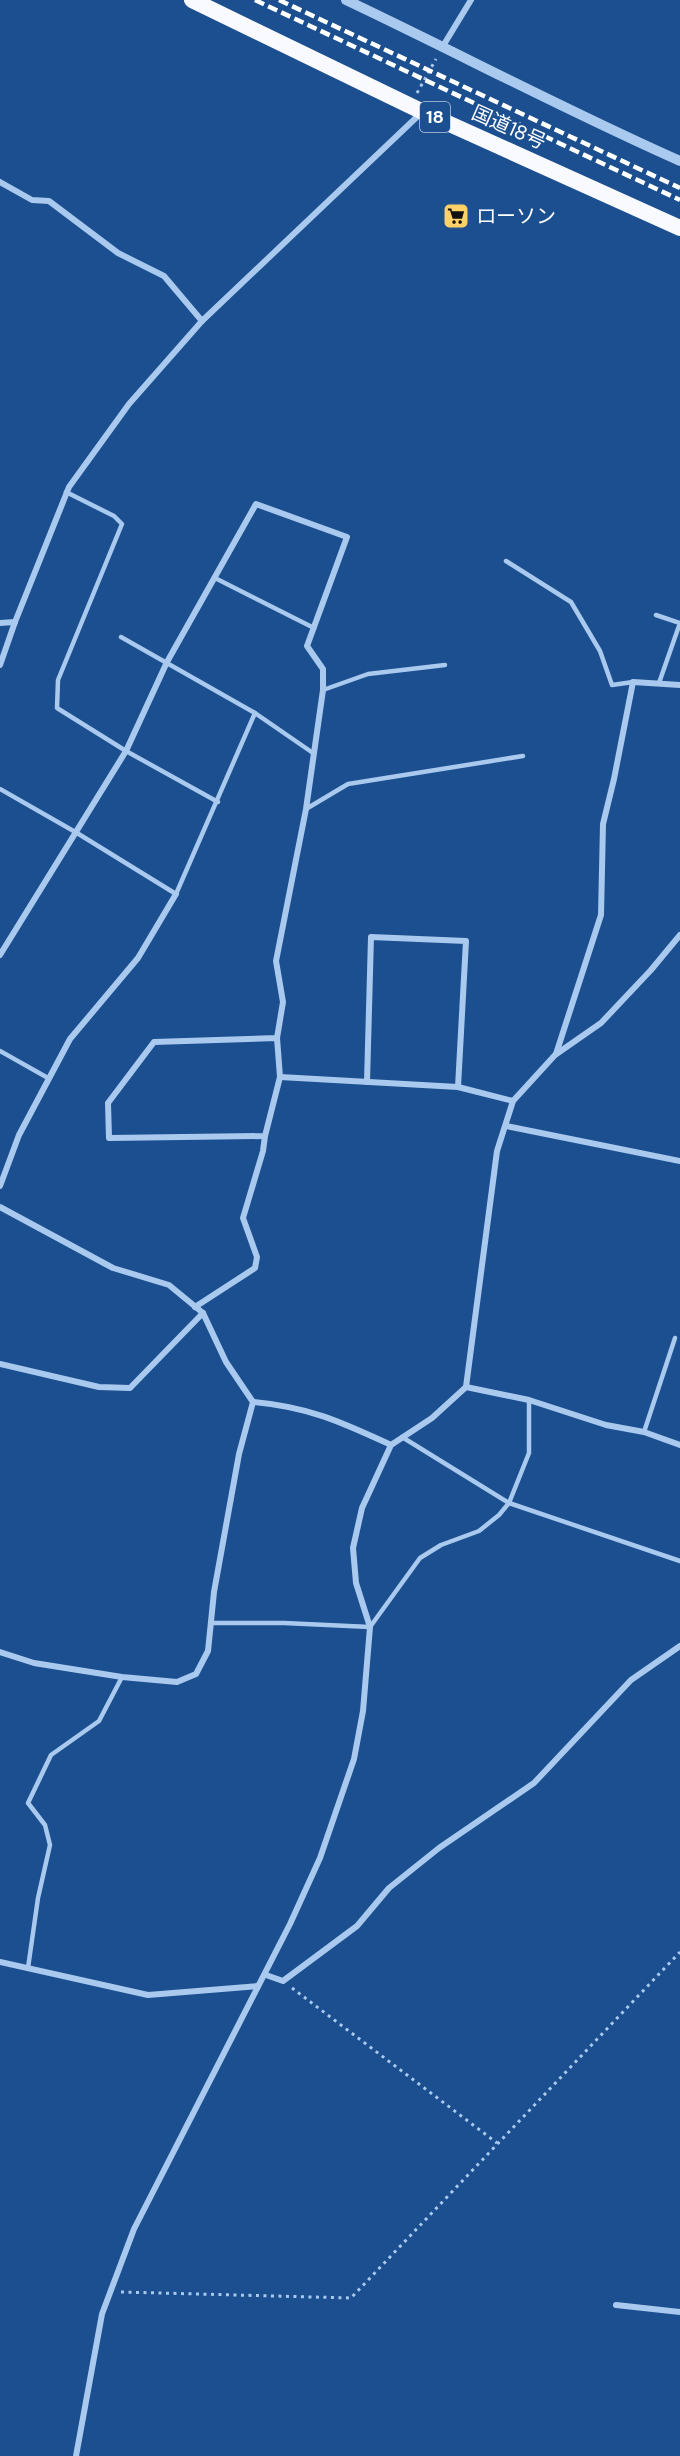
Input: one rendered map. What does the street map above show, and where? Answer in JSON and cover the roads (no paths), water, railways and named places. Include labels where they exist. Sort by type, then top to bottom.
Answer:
[{"type":"highway","name":"国道18号","points":[[192,0],[417,108],[680,228]]},
{"type":"street","points":[[346,0],[613,132],[680,161]]},
{"type":"street","points":[[443,46],[471,0]]},
{"type":"street","points":[[0,665],[66,492],[129,404],[202,321],[417,108]]},
{"type":"street","points":[[0,182],[32,200],[49,201],[118,253],[164,276],[202,321]]},
{"type":"street","points":[[0,955],[126,751],[167,662],[256,504],[347,537],[307,646],[323,669],[323,690],[306,809],[276,961],[283,1002],[278,1038],[280,1077],[263,1151],[243,1218],[257,1257],[255,1268],[195,1307]]},
{"type":"street","points":[[0,624],[15,621]]},
{"type":"street","points":[[555,1055],[601,915],[603,824],[633,682],[680,685]]},
{"type":"street","points":[[0,1186],[19,1135],[70,1039],[138,958],[176,894]]},
{"type":"street","points":[[76,2456],[102,2314],[134,2229],[258,1986],[266,1975],[320,1858],[354,1759],[363,1711],[370,1627],[356,1583],[353,1548],[362,1508],[391,1444],[432,1418],[466,1387],[497,1151],[506,1126],[507,1114],[513,1101],[555,1055],[601,1023],[651,970],[680,935]]},
{"type":"street","points":[[367,1082],[371,937],[466,941],[458,1087]]},
{"type":"street","points":[[265,1136],[110,1138],[108,1103],[154,1042],[278,1038]]},
{"type":"street","points":[[280,1077],[458,1087],[513,1101]]},
{"type":"street","points":[[506,1126],[680,1161]]},
{"type":"street","points":[[0,1207],[113,1268],[169,1285],[202,1313],[226,1362],[253,1402],[239,1454],[214,1592],[208,1652],[196,1674],[177,1682],[122,1677],[34,1663],[0,1652]]},
{"type":"street","points":[[0,1364],[99,1387],[130,1388],[202,1313]]},
{"type":"street","points":[[466,1387],[529,1400],[606,1425],[644,1432],[680,1445]]},
{"type":"street","points":[[253,1402],[286,1405],[315,1412],[391,1444]]},
{"type":"street","points":[[266,1975],[283,1981],[357,1926],[389,1888],[439,1848],[534,1783],[631,1680],[680,1646]]},
{"type":"street","points":[[0,1962],[148,1995],[258,1986]]},
{"type":"street","points":[[616,2305],[680,2312]]},
{"type":"lane","points":[[66,492],[114,516],[122,524],[58,680],[57,708],[126,751],[218,802]]},
{"type":"lane","points":[[506,561],[571,602],[600,651],[612,685],[633,682]]},
{"type":"lane","points":[[215,578],[314,628]]},
{"type":"lane","points":[[656,615],[680,623],[659,683]]},
{"type":"lane","points":[[121,637],[255,713],[313,753]]},
{"type":"lane","points":[[323,690],[368,674],[445,665]]},
{"type":"lane","points":[[0,789],[176,894],[255,713]]},
{"type":"lane","points":[[306,809],[348,784],[523,756]]},
{"type":"lane","points":[[0,1051],[48,1078]]},
{"type":"lane","points":[[644,1432],[675,1338]]},
{"type":"lane","points":[[211,1623],[284,1623],[370,1627],[420,1558],[441,1545],[479,1531],[499,1515],[509,1503],[529,1453],[529,1400]]},
{"type":"lane","points":[[402,1437],[509,1503],[680,1561]]},
{"type":"lane","points":[[28,1968],[38,1898],[50,1845],[45,1825],[28,1803],[51,1755],[99,1721],[122,1677]]},
{"type":"railway","points":[[255,0],[680,200]]},
{"type":"railway","points":[[279,0],[680,188]]},
{"type":"place","name":"ローソン","points":[[456,216]]}]
